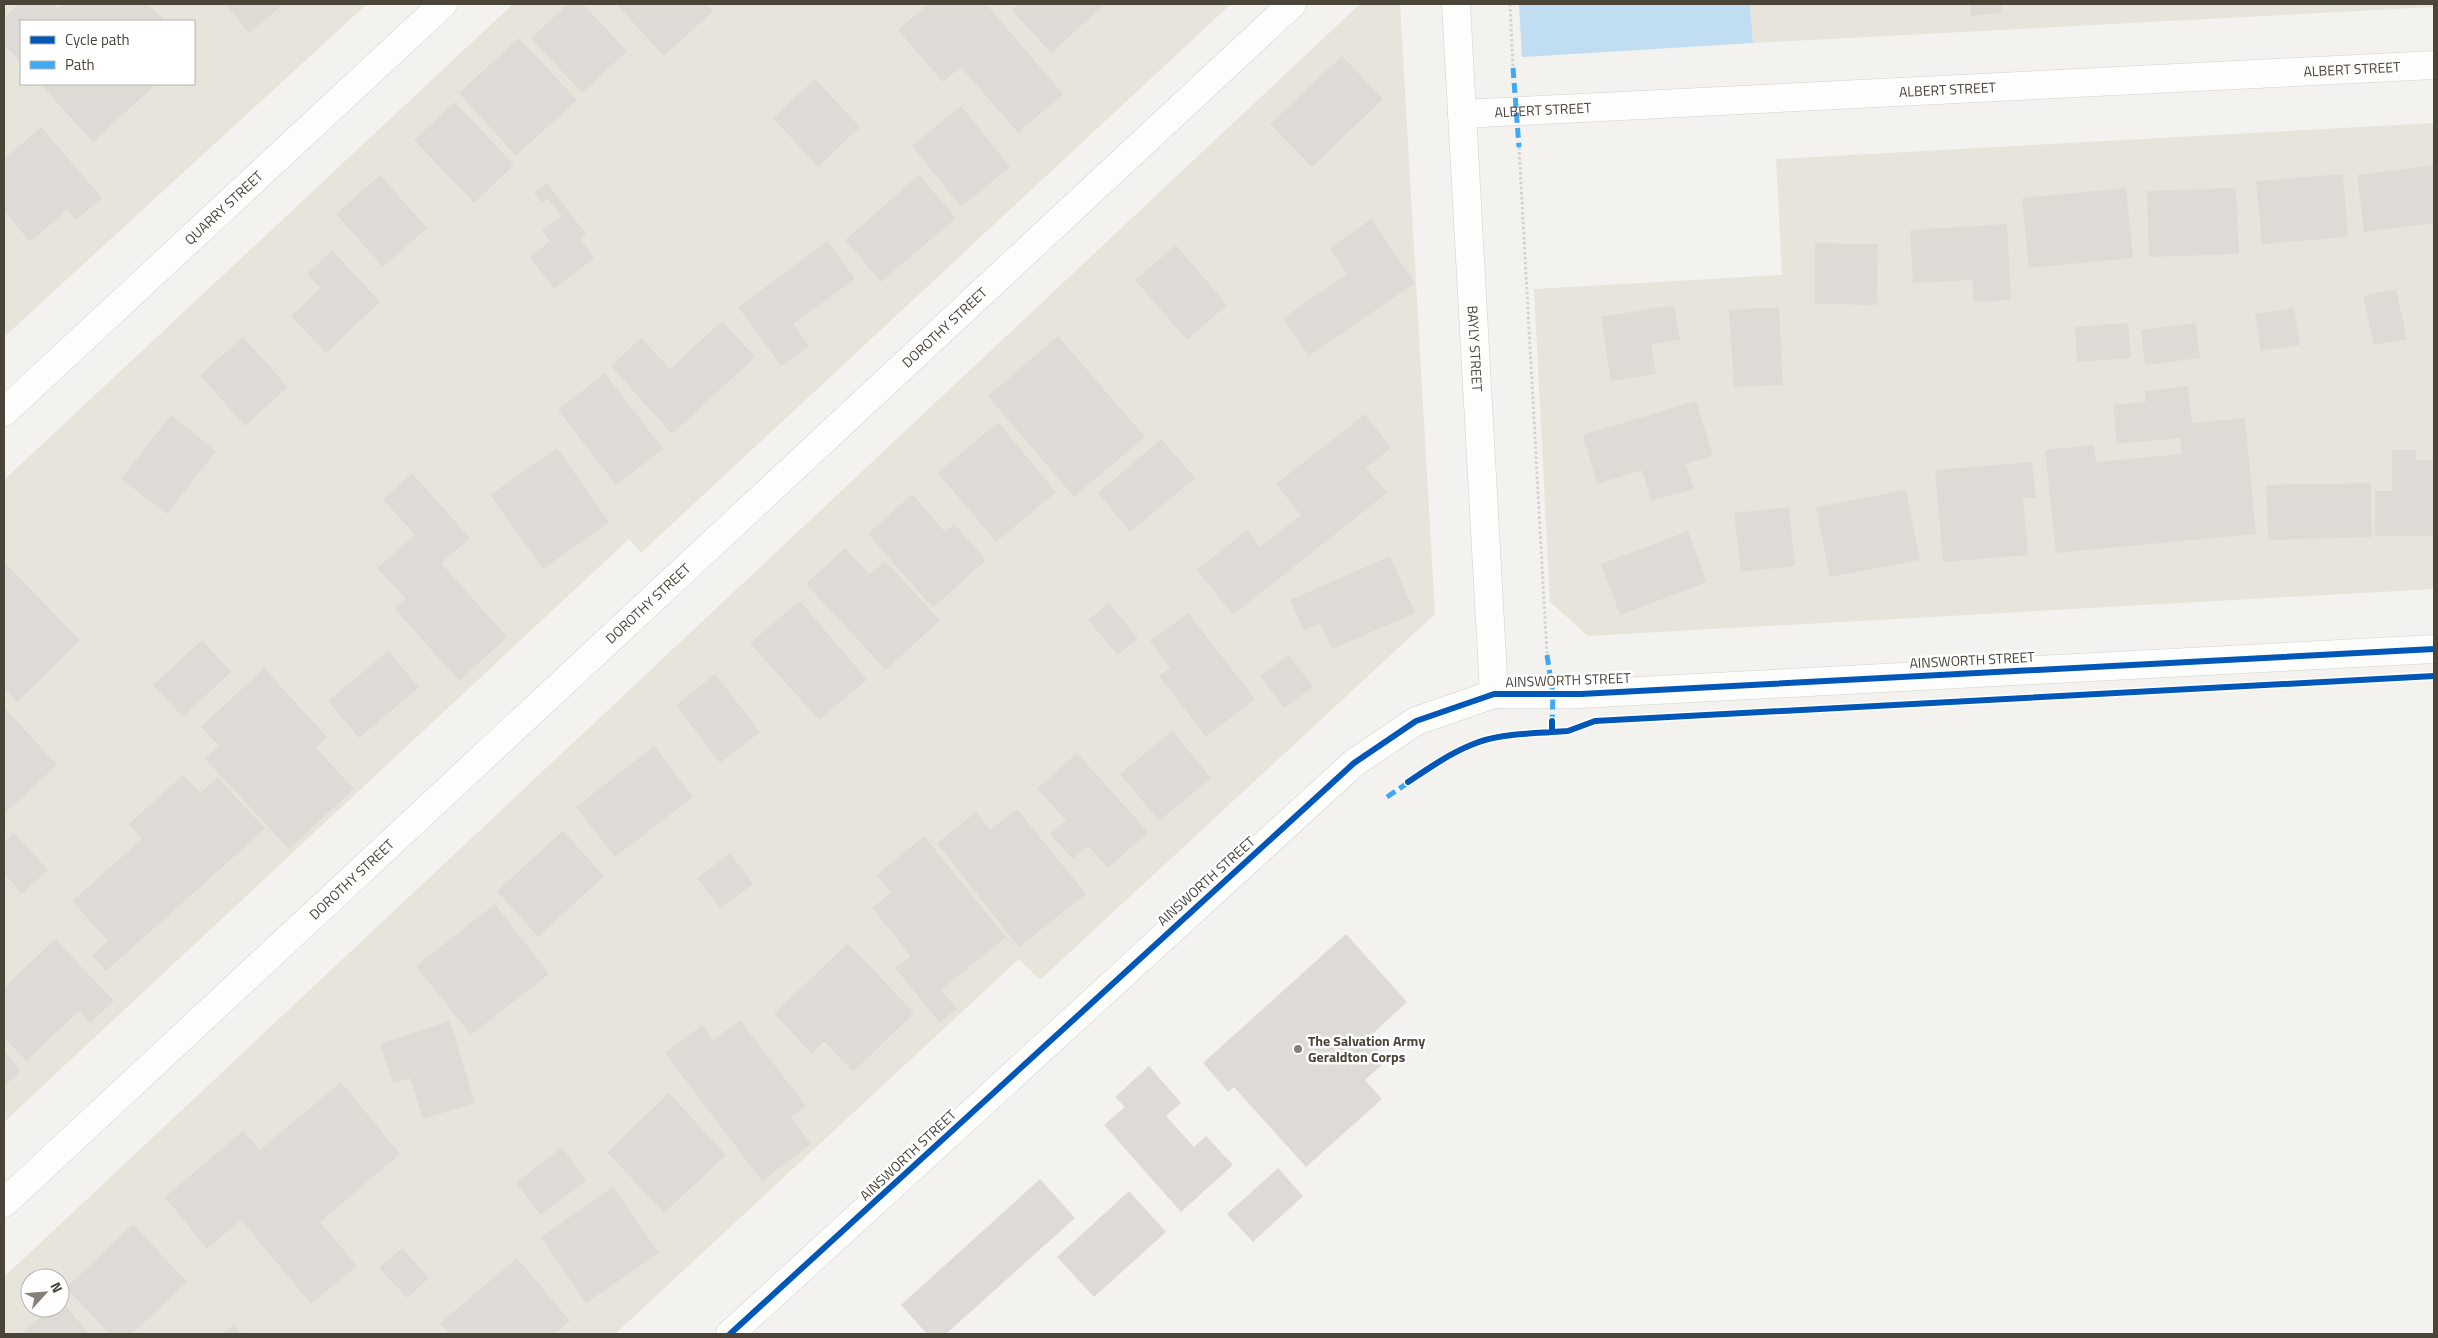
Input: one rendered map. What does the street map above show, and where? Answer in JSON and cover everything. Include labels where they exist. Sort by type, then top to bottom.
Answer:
[{"type":"street","name":"QUARRY STREET","points":[[4,412],[443,4]]},
{"type":"street","name":"DOROTHY STREET","points":[[4,1202],[1292,4]]},
{"type":"street","name":"BAYLY STREET","points":[[1456,4],[1494,694]]},
{"type":"street","name":"ALBERT STREET","points":[[1462,114],[2434,65]]},
{"type":"street","name":"AINSWORTH STREET","points":[[730,1334],[1354,763],[1416,721],[1494,694],[1581,694],[2434,649]]},
{"type":"path","points":[[1510,4],[1513,68]]},
{"type":"path","points":[[1519,147],[1547,655]]},
{"type":"shaded area","points":[[4,4],[367,4],[4,337]]},
{"type":"shaded area","points":[[513,4],[1231,4],[641,553],[629,539],[4,1122],[4,480]]},
{"type":"shaded area","points":[[1360,4],[1400,4],[1435,614],[1040,980],[1019,959],[615,1334],[4,1334],[4,1277]]},
{"type":"shaded area","points":[[1750,4],[2434,4],[2434,7],[1753,43]]},
{"type":"shaded area","points":[[2434,123],[2434,589],[1588,636],[1550,602],[1534,289],[1782,275],[1776,159]]},
{"type":"water","points":[[1519,4],[1750,4],[1753,43],[1522,57]]},
{"type":"building","points":[[19,4],[53,4],[58,9],[64,4],[148,4],[164,20],[20,20],[20,62],[4,44],[4,18]]},
{"type":"building","points":[[225,4],[284,4],[249,33]]},
{"type":"building","points":[[568,4],[583,4],[627,51],[582,93],[531,38]]},
{"type":"building","points":[[616,4],[707,4],[713,11],[664,56]]},
{"type":"building","points":[[928,4],[986,4],[1063,94],[1018,133],[961,67],[943,82],[898,30]]},
{"type":"building","points":[[1019,4],[1105,4],[1051,53],[1012,10]]},
{"type":"building","points":[[1970,4],[2001,4],[2002,13],[1971,16]]},
{"type":"building","points":[[519,38],[577,100],[516,156],[459,93]]},
{"type":"building","points":[[1342,56],[1383,99],[1312,167],[1270,124]]},
{"type":"building","points":[[815,79],[860,127],[818,167],[773,118]]},
{"type":"building","points":[[41,85],[155,85],[93,142]]},
{"type":"building","points":[[455,102],[514,165],[474,203],[414,140]]},
{"type":"building","points":[[961,106],[1010,167],[961,207],[912,146]]},
{"type":"building","points":[[41,127],[102,198],[76,220],[67,210],[30,242],[4,211],[4,159]]},
{"type":"building","points":[[2434,165],[2434,223],[2364,232],[2357,175]]},
{"type":"building","points":[[2343,174],[2348,237],[2262,244],[2256,181]]},
{"type":"building","points":[[380,175],[427,228],[383,267],[336,214]]},
{"type":"building","points":[[919,175],[956,218],[881,282],[845,240]]},
{"type":"building","points":[[547,183],[586,234],[580,239],[594,258],[554,289],[530,257],[550,241],[542,230],[561,216],[548,199],[542,203],[534,193]]},
{"type":"building","points":[[2126,188],[2133,258],[2029,268],[2022,198]]},
{"type":"building","points":[[2236,188],[2239,254],[2149,257],[2147,191]]},
{"type":"building","points":[[1371,219],[1415,283],[1309,356],[1283,318],[1347,274],[1330,248]]},
{"type":"building","points":[[2007,224],[2011,300],[1974,302],[1973,280],[1913,283],[1910,230]]},
{"type":"building","points":[[828,241],[855,279],[793,324],[809,346],[781,366],[738,307]]},
{"type":"building","points":[[1815,243],[1878,244],[1877,305],[1815,304]]},
{"type":"building","points":[[1176,245],[1227,305],[1187,340],[1135,280]]},
{"type":"building","points":[[332,250],[380,302],[326,353],[291,316],[321,288],[307,274]]},
{"type":"building","points":[[2396,289],[2407,339],[2374,345],[2363,296]]},
{"type":"building","points":[[1674,305],[1680,340],[1651,344],[1656,374],[1611,381],[1601,317]]},
{"type":"building","points":[[1779,307],[1783,385],[1734,387],[1729,310]]},
{"type":"building","points":[[2294,308],[2300,345],[2261,351],[2255,314]]},
{"type":"building","points":[[722,321],[755,357],[672,434],[611,366],[641,338],[670,369]]},
{"type":"building","points":[[2128,323],[2131,358],[2077,362],[2075,327]]},
{"type":"building","points":[[2196,323],[2200,358],[2145,365],[2141,330]]},
{"type":"building","points":[[1058,336],[1145,437],[1074,497],[988,396]]},
{"type":"building","points":[[243,337],[288,387],[245,426],[200,375]]},
{"type":"building","points":[[605,373],[663,449],[616,485],[558,410]]},
{"type":"building","points":[[2188,386],[2192,423],[2245,418],[2256,534],[2056,553],[2045,450],[2094,445],[2096,462],[2182,454],[2180,438],[2117,444],[2113,405],[2146,402],[2145,391]]},
{"type":"building","points":[[1696,401],[1713,456],[1686,464],[1694,489],[1651,501],[1642,470],[1597,484],[1583,435]]},
{"type":"building","points":[[1365,414],[1391,448],[1366,468],[1387,493],[1233,615],[1197,570],[1247,530],[1260,547],[1301,515],[1276,484]]},
{"type":"building","points":[[171,415],[216,451],[167,514],[121,479]]},
{"type":"building","points":[[998,422],[1056,492],[996,542],[938,473]]},
{"type":"building","points":[[1161,439],[1195,478],[1130,532],[1098,493]]},
{"type":"building","points":[[557,448],[609,522],[543,569],[490,495]]},
{"type":"building","points":[[2392,450],[2416,450],[2416,460],[2434,460],[2434,536],[2375,536],[2375,491],[2392,491]]},
{"type":"building","points":[[2032,462],[2036,498],[2023,498],[2028,555],[1943,562],[1935,470]]},
{"type":"building","points":[[412,473],[470,538],[441,563],[507,637],[459,681],[395,609],[406,599],[377,568],[415,535],[383,499]]},
{"type":"building","points":[[2371,483],[2372,537],[2268,540],[2266,485]]},
{"type":"building","points":[[1906,490],[1920,560],[1830,577],[1816,507]]},
{"type":"building","points":[[912,494],[945,532],[954,524],[986,560],[933,608],[868,534]]},
{"type":"building","points":[[1789,507],[1795,566],[1741,572],[1734,513]]},
{"type":"building","points":[[1688,531],[1707,582],[1620,615],[1601,564]]},
{"type":"building","points":[[845,548],[870,574],[885,561],[940,620],[886,670],[806,584]]},
{"type":"building","points":[[1390,556],[1415,613],[1332,649],[1320,623],[1304,631],[1290,600]]},
{"type":"building","points":[[6,564],[80,640],[17,702],[4,688],[4,566]]},
{"type":"building","points":[[800,601],[867,680],[819,720],[750,643]]},
{"type":"building","points":[[1109,603],[1138,638],[1118,655],[1088,620]]},
{"type":"building","points":[[1188,613],[1255,699],[1206,737],[1159,676],[1170,668],[1150,641]]},
{"type":"building","points":[[202,640],[231,672],[183,717],[153,685]]},
{"type":"building","points":[[388,651],[419,687],[359,738],[328,701]]},
{"type":"building","points":[[1289,655],[1313,687],[1284,708],[1260,676]]},
{"type":"building","points":[[264,668],[327,737],[316,748],[354,789],[289,849],[205,759],[219,746],[201,727]]},
{"type":"building","points":[[715,674],[760,732],[720,763],[676,705]]},
{"type":"building","points":[[4,707],[57,765],[4,814]]},
{"type":"building","points":[[1172,731],[1211,778],[1159,821],[1120,774]]},
{"type":"building","points":[[654,746],[693,797],[615,857],[576,807]]},
{"type":"building","points":[[1077,753],[1148,832],[1108,868],[1088,846],[1073,859],[1050,834],[1066,820],[1037,789]]},
{"type":"building","points":[[183,775],[200,793],[218,777],[265,829],[106,971],[92,956],[108,941],[72,901],[142,839],[129,824]]},
{"type":"building","points":[[1017,809],[1086,894],[1019,947],[937,843],[976,812],[990,830]]},
{"type":"building","points":[[563,831],[604,876],[538,937],[497,891]]},
{"type":"building","points":[[14,833],[48,870],[22,894],[4,873],[4,841]]},
{"type":"building","points":[[924,836],[1006,937],[941,990],[957,1009],[940,1023],[895,968],[911,956],[872,908],[891,893],[877,875]]},
{"type":"building","points":[[730,853],[753,884],[720,908],[697,878]]},
{"type":"building","points":[[495,904],[549,974],[471,1035],[416,966]]},
{"type":"building","name":"The Salvation Army Geraldton Corps","points":[[1346,934],[1407,1002],[1368,1038],[1387,1060],[1365,1080],[1382,1099],[1306,1167],[1234,1087],[1228,1092],[1203,1063]]},
{"type":"building","points":[[55,939],[114,1001],[90,1023],[79,1011],[26,1061],[4,1037],[4,988]]},
{"type":"building","points":[[848,943],[914,1013],[853,1072],[824,1041],[812,1054],[774,1014]]},
{"type":"building","points":[[740,1020],[806,1106],[791,1117],[811,1144],[762,1181],[665,1053],[702,1025],[713,1040]]},
{"type":"building","points":[[450,1021],[475,1103],[423,1119],[410,1078],[393,1083],[380,1044]]},
{"type":"building","points":[[4,1051],[21,1071],[4,1086]]},
{"type":"building","points":[[1149,1066],[1181,1103],[1166,1116],[1194,1147],[1206,1136],[1233,1165],[1181,1212],[1104,1125],[1125,1107],[1115,1097]]},
{"type":"building","points":[[341,1082],[400,1154],[320,1222],[357,1266],[311,1304],[241,1220],[207,1249],[165,1197],[243,1131],[260,1150]]},
{"type":"building","points":[[669,1093],[726,1155],[664,1213],[607,1152]]},
{"type":"building","points":[[562,1147],[586,1181],[540,1215],[516,1183]]},
{"type":"building","points":[[1278,1168],[1303,1196],[1253,1242],[1227,1214]]},
{"type":"building","points":[[1040,1179],[1075,1218],[946,1334],[927,1334],[901,1305]]},
{"type":"building","points":[[613,1187],[659,1253],[586,1303],[541,1237]]},
{"type":"building","points":[[1129,1191],[1166,1232],[1094,1297],[1057,1257]]},
{"type":"building","points":[[133,1224],[187,1282],[132,1334],[110,1334],[70,1292],[70,1284]]},
{"type":"building","points":[[402,1248],[429,1278],[407,1298],[379,1268]]},
{"type":"building","points":[[517,1258],[570,1321],[554,1334],[450,1334],[440,1323]]},
{"type":"building","points":[[70,1311],[89,1334],[20,1334],[40,1318],[70,1318]]},
{"type":"building","points":[[234,1324],[242,1334],[223,1334]]},
{"type":"marked path","points":[[1513,68],[1519,147]]},
{"type":"marked path","points":[[1547,655],[1553,694],[1552,725]]},
{"type":"marked path","points":[[1387,797],[1412,780]]},
{"type":"cycle path","points":[[730,1334],[1354,763],[1416,721],[1494,694],[1581,694],[2434,649]]},
{"type":"cycle path","points":[[1552,721],[1552,732],[1568,731],[1595,721],[2434,676]]},
{"type":"cycle path","points":[[1408,782],[1447,757],[1481,741],[1511,735],[1552,732]]},
{"type":"place","name":"The Salvation Army Geraldton Corps","points":[[1298,1049]]}]
